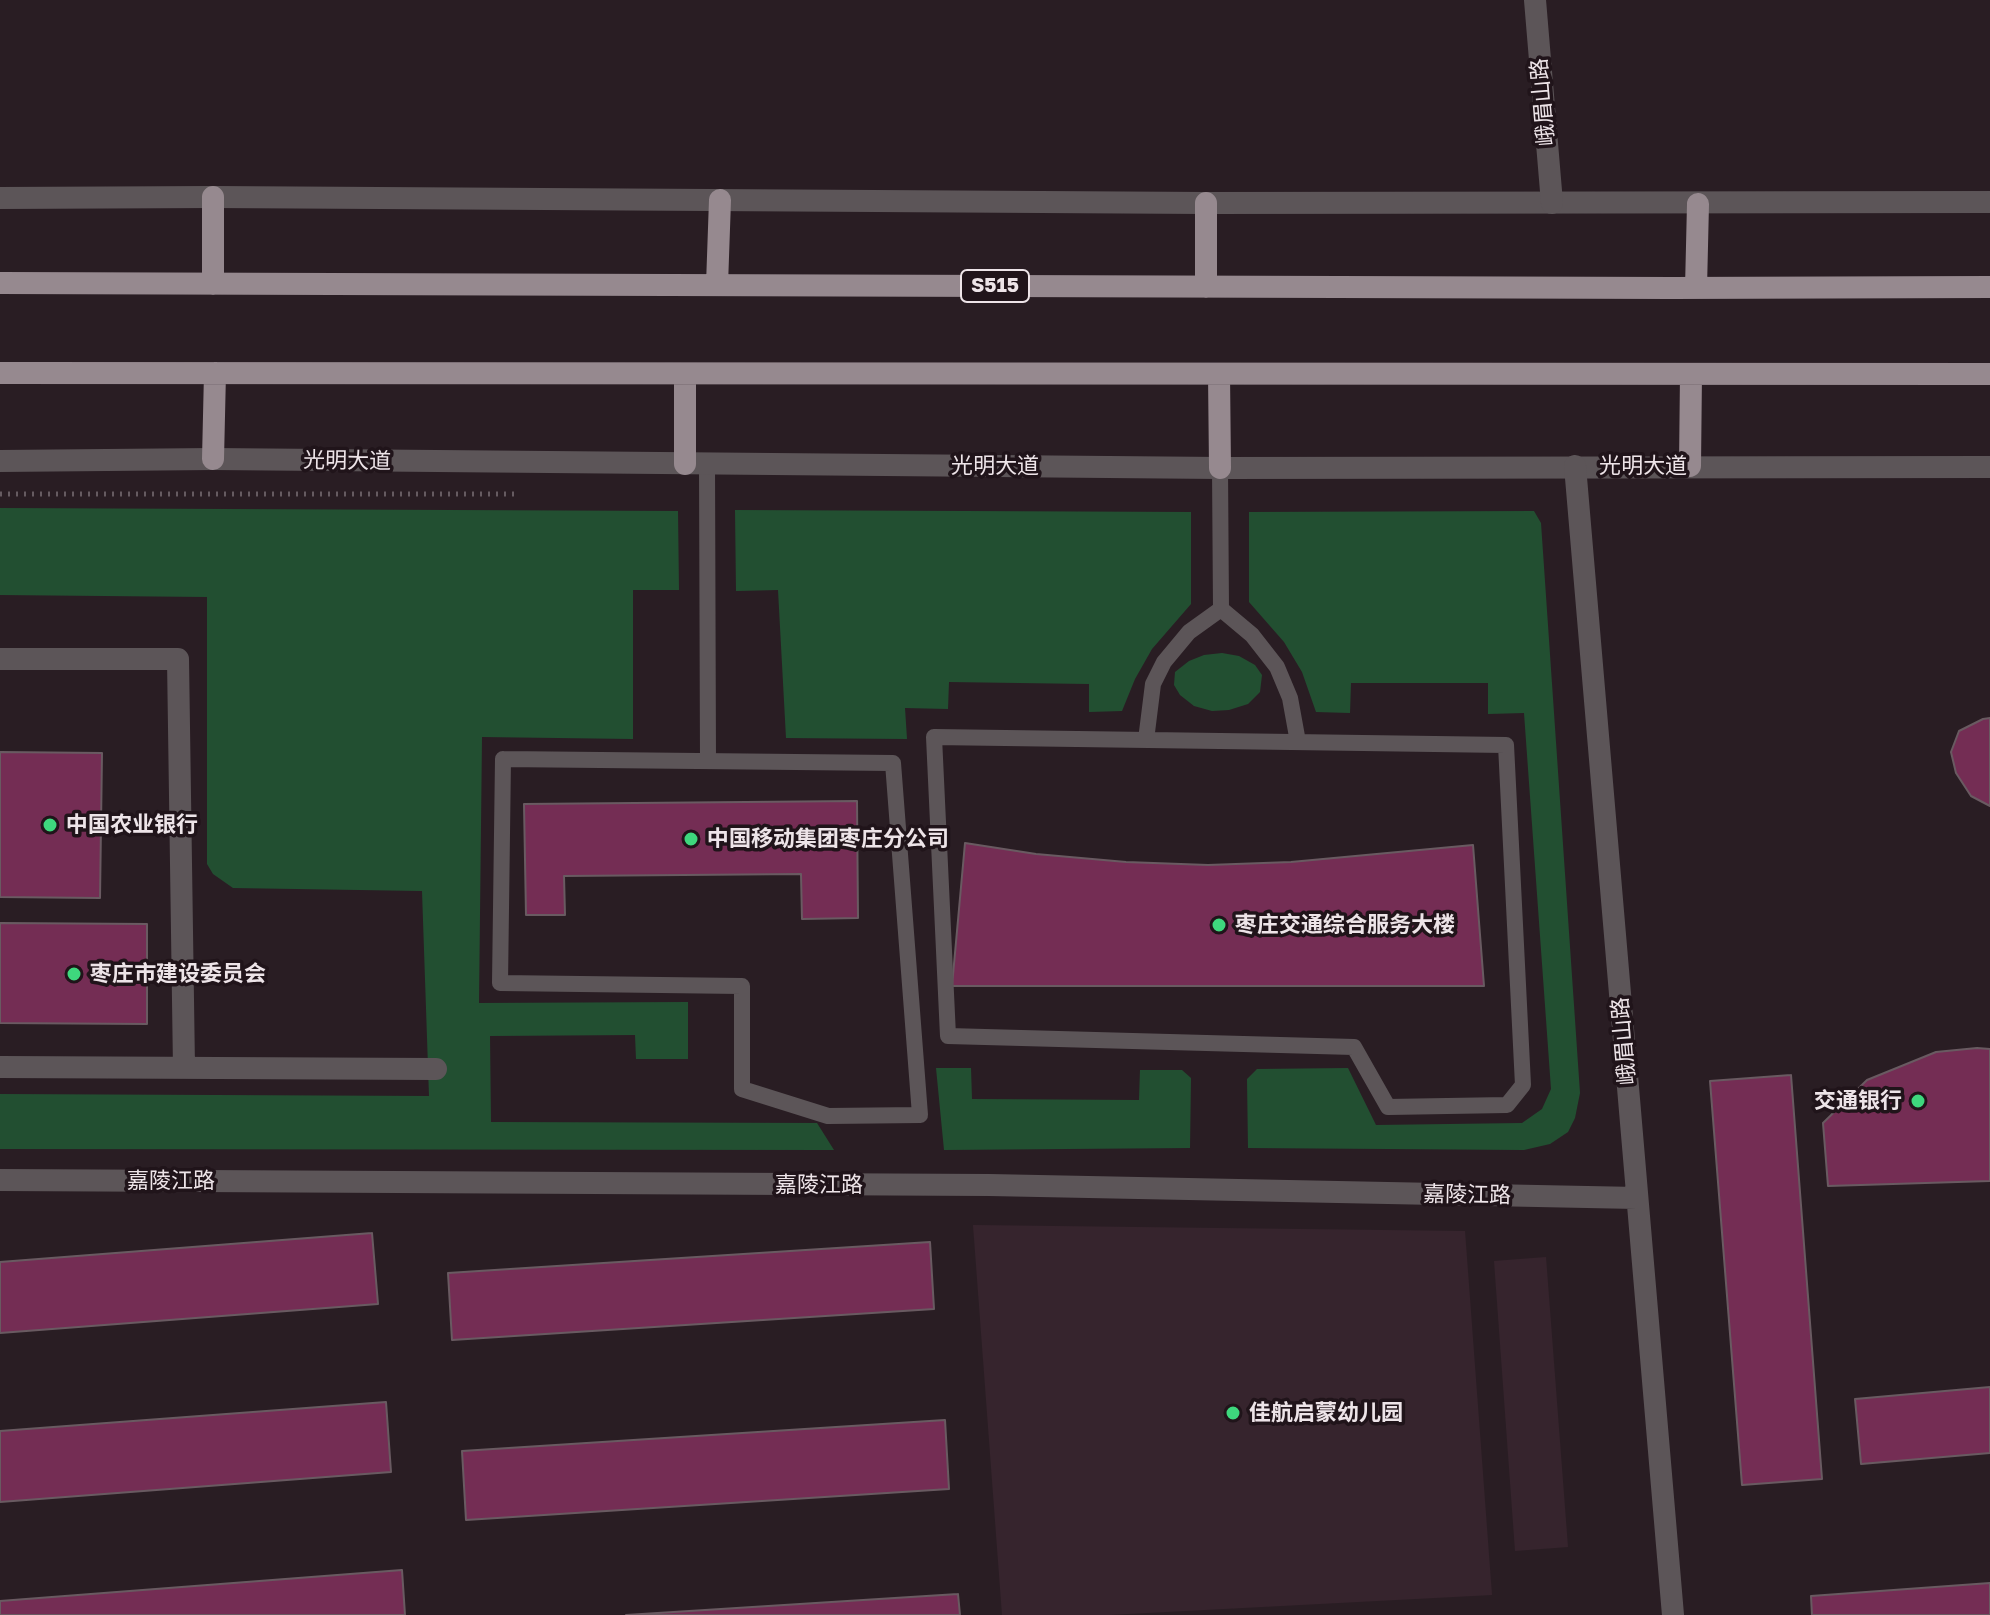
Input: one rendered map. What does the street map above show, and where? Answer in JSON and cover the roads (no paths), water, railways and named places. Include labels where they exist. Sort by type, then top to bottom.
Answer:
[{"type":"main road","points":[[213,197],[213,284]]},
{"type":"main road","points":[[717,285],[720,200]]},
{"type":"main road","points":[[1206,203],[1206,287]]},
{"type":"main road","points":[[1696,288],[1698,204]]},
{"type":"main road","name":"S515","points":[[0,283],[1990,287]]},
{"type":"main road","points":[[0,373],[1990,374]]},
{"type":"main road","points":[[213,459],[215,373]]},
{"type":"main road","points":[[685,374],[696,464]]},
{"type":"main road","points":[[1219,374],[1220,468]]},
{"type":"main road","points":[[1690,466],[1691,374]]},
{"type":"street","name":"峨眉山路","points":[[1535,0],[1552,203]]},
{"type":"street","points":[[0,198],[1698,204],[1990,202]]},
{"type":"street","name":"光明大道","points":[[0,461],[213,459],[1220,468],[1990,467]]},
{"type":"street","name":"峨眉山路","points":[[1575,466],[1673,1615]]},
{"type":"street","points":[[0,659],[178,659],[184,1068]]},
{"type":"street","points":[[0,1067],[436,1069]]},
{"type":"street","name":"嘉陵江路","points":[[0,1180],[989,1185],[1637,1198]]},
{"type":"lane","points":[[696,464],[708,761]]},
{"type":"lane","points":[[1220,468],[1221,609],[1252,635],[1277,667],[1290,698],[1298,742]]},
{"type":"lane","points":[[1146,740],[1153,684],[1164,662],[1189,632],[1221,609]]},
{"type":"lane","points":[[934,737],[1298,742],[1506,745],[1523,1085],[1507,1105],[1388,1107],[1354,1047],[948,1036],[934,737]]},
{"type":"lane","points":[[503,759],[708,761],[893,763],[920,1115],[828,1116],[742,1089],[742,986],[500,983],[503,759]]},
{"type":"place","name":"中国农业银行","points":[[50,825]]},
{"type":"place","name":"中国移动集团枣庄分公司","points":[[691,839]]},
{"type":"place","name":"枣庄交通综合服务大楼","points":[[1219,925]]},
{"type":"place","name":"枣庄市建设委员会","points":[[74,974]]},
{"type":"place","name":"交通银行","points":[[1918,1101]]},
{"type":"place","name":"佳航启蒙幼儿园","points":[[1233,1413]]}]
